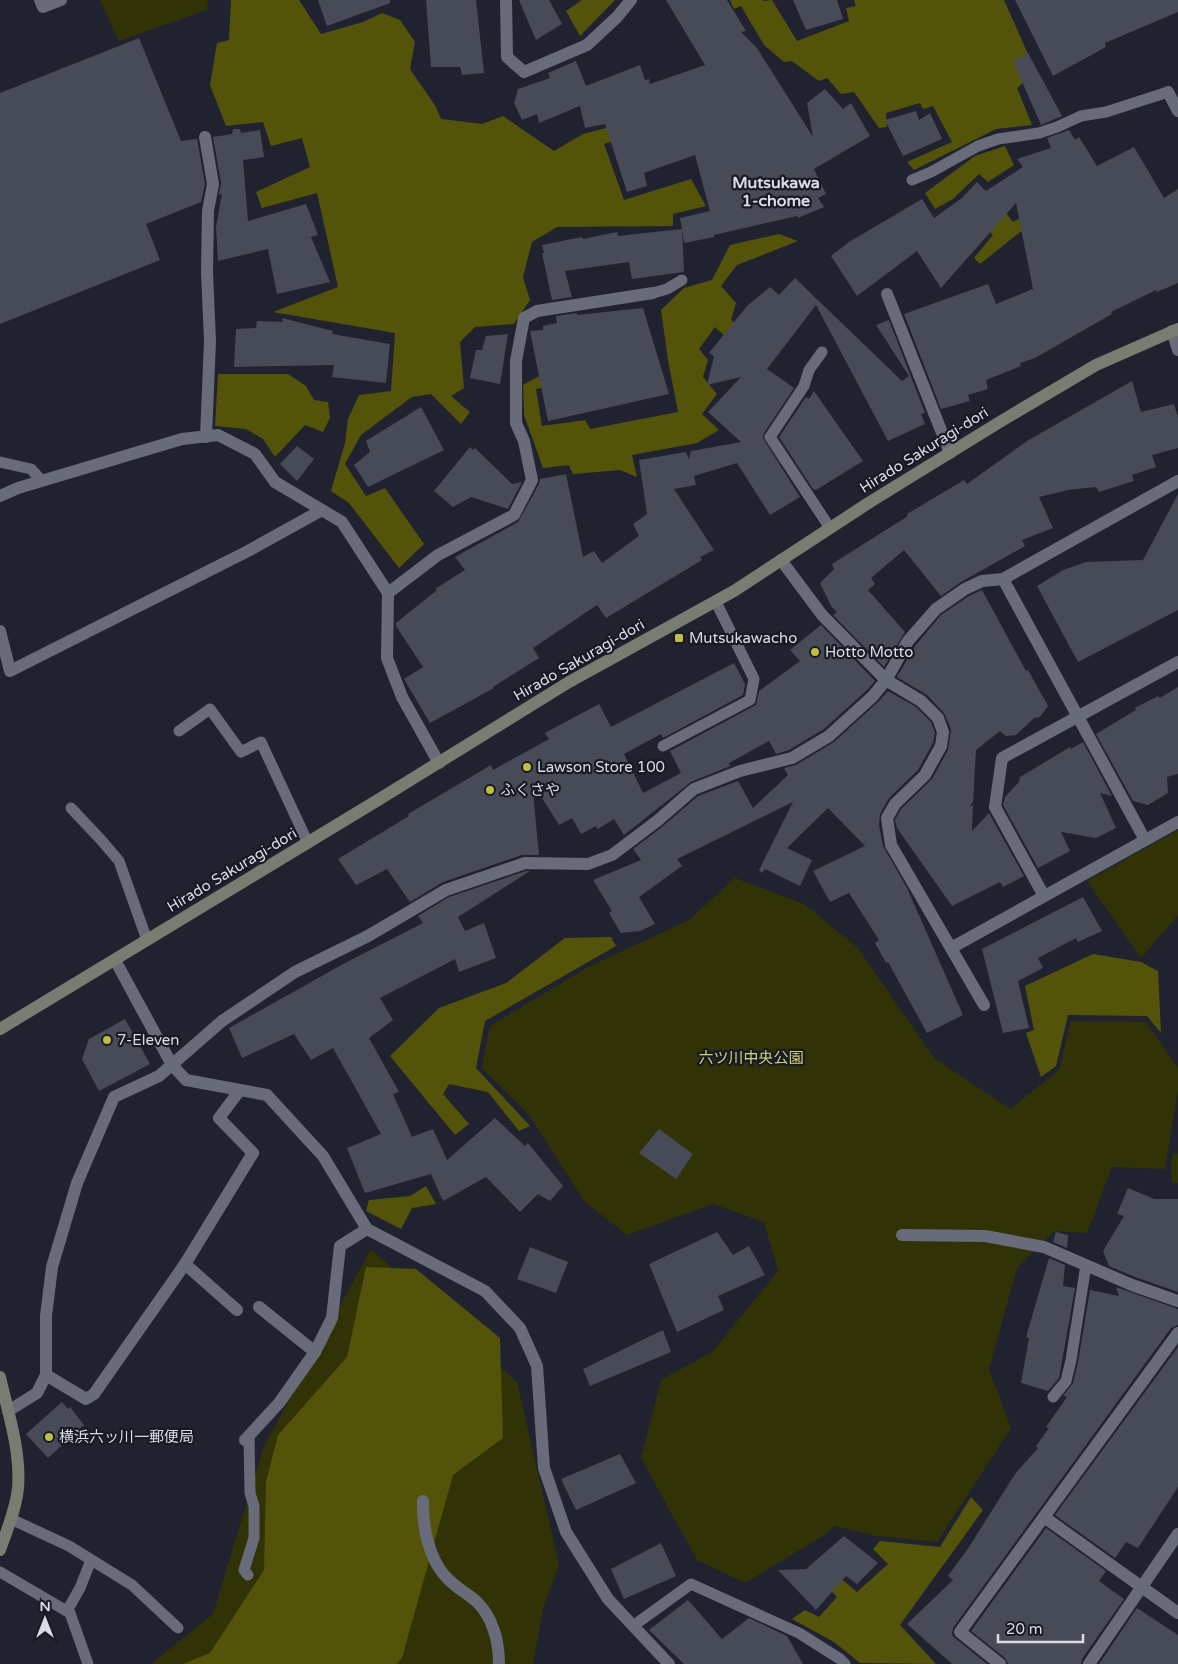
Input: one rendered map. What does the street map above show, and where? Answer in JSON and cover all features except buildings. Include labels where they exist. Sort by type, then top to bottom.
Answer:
[{"type":"main road","name":"Hirado Sakuragi-dori","points":[[0,1029],[570,682],[716,602],[950,453],[1096,366],[1175,330]]},
{"type":"main road","points":[[0,1378],[6,1417],[18,1460],[18,1488],[11,1519],[0,1550]]},
{"type":"street","points":[[40,0],[43,7],[61,0]]},
{"type":"street","points":[[506,0],[507,57],[524,72],[587,45],[617,17],[631,0]]},
{"type":"street","points":[[1168,92],[1178,110]]},
{"type":"street","points":[[205,137],[213,184],[208,211],[207,272],[210,341],[206,437]]},
{"type":"street","points":[[388,593],[438,555],[514,515],[532,480],[524,441],[516,423],[516,361],[524,318],[537,310],[653,293]]},
{"type":"street","points":[[887,294],[950,453]]},
{"type":"street","points":[[1175,330],[1178,350]]},
{"type":"street","points":[[0,496],[42,480],[182,439],[218,435],[255,454],[275,482],[342,522],[388,593],[387,658],[402,697],[439,763]]},
{"type":"street","points":[[6,1417],[37,1393],[46,1375],[46,1316],[52,1267],[77,1183],[114,1097],[159,1076],[222,1021],[295,972],[368,936],[446,890],[525,863],[588,864],[612,855],[694,790],[740,771],[792,758],[829,736],[874,696],[886,680],[908,641],[936,609],[982,581],[1003,579],[1178,481]]},
{"type":"street","points":[[0,631],[10,671],[248,551],[322,510]]},
{"type":"street","points":[[781,560],[822,615],[886,680],[921,701],[938,718],[943,732],[941,746],[925,775],[895,804],[887,818],[891,845],[984,1005]]},
{"type":"street","points":[[1003,579],[1145,840]]},
{"type":"street","points":[[1044,896],[994,807],[1002,758],[1178,662]]},
{"type":"street","points":[[951,948],[1178,822]]},
{"type":"street","points":[[115,960],[172,1065],[186,1080],[267,1095],[324,1156],[366,1230],[485,1292],[520,1328],[537,1366],[544,1468],[566,1532],[608,1598],[669,1664]]},
{"type":"street","points":[[46,1375],[86,1400],[94,1394],[185,1264],[253,1153],[218,1118],[240,1090]]},
{"type":"street","points":[[247,1438],[279,1403],[315,1352],[332,1318],[340,1246],[366,1230]]},
{"type":"street","points":[[902,1235],[984,1236],[1044,1247],[1132,1285],[1178,1301]]},
{"type":"street","points":[[185,1264],[237,1310]]},
{"type":"street","points":[[259,1307],[315,1352]]},
{"type":"street","points":[[1000,1664],[960,1632],[1178,1333]]},
{"type":"street","points":[[423,1501],[426,1536],[433,1554],[445,1576],[478,1603],[490,1619],[499,1647],[499,1664]]},
{"type":"street","points":[[1044,1517],[1178,1613]]},
{"type":"street","points":[[1089,1664],[1178,1534]]},
{"type":"lane","points":[[912,180],[931,172],[984,143],[1048,130],[1081,116],[1106,112],[1168,92]]},
{"type":"lane","points":[[653,293],[667,289],[682,280]]},
{"type":"lane","points":[[822,352],[808,370],[804,386],[770,437],[830,528]]},
{"type":"lane","points":[[0,462],[31,469],[42,480]]},
{"type":"lane","points":[[663,746],[750,700],[754,679],[716,602]]},
{"type":"lane","points":[[178,731],[210,709],[241,752],[261,742],[308,843]]},
{"type":"lane","points":[[70,808],[119,861],[147,940]]},
{"type":"lane","points":[[1053,1397],[1066,1381],[1068,1374],[1086,1265]]},
{"type":"lane","points":[[247,1438],[250,1493],[254,1506],[254,1538],[244,1570],[248,1575]]},
{"type":"lane","points":[[11,1519],[69,1546],[132,1585],[178,1628]]},
{"type":"lane","points":[[68,1611],[91,1560]]},
{"type":"lane","points":[[0,1572],[70,1613],[88,1664]]},
{"type":"lane","points":[[633,1626],[690,1584],[799,1633],[845,1664]]},
{"type":"green space","points":[[100,0],[208,0],[207,10],[119,41]]},
{"type":"green space","points":[[1178,830],[1178,915],[1141,958],[1087,881]]},
{"type":"green space","name":"六ツ川中央公園","points":[[735,878],[804,904],[857,947],[935,1059],[1010,1109],[1059,1070],[1071,1021],[1146,1022],[1178,1068],[1178,1090],[1165,1169],[1112,1167],[1087,1233],[1054,1231],[1017,1268],[989,1369],[1011,1428],[937,1542],[876,1536],[835,1526],[821,1537],[745,1583],[697,1560],[641,1458],[661,1380],[712,1352],[778,1271],[764,1222],[713,1204],[627,1235],[584,1201],[529,1115],[482,1068],[490,1026],[588,967],[689,920]]},
{"type":"green space","points":[[1173,1153],[1178,1154],[1178,1183],[1172,1183],[1171,1166]]},
{"type":"green space","points":[[371,1249],[517,1382],[559,1565],[544,1605],[533,1664],[151,1664],[213,1614],[264,1446]]},
{"type":"shaded area","points":[[231,0],[299,0],[321,34],[363,22],[382,13],[400,20],[415,42],[410,69],[436,107],[441,119],[482,124],[503,116],[554,151],[583,134],[622,124],[626,137],[604,144],[624,200],[691,179],[706,206],[673,214],[673,226],[557,227],[532,242],[523,277],[530,300],[514,324],[475,327],[460,342],[464,388],[451,396],[470,412],[461,424],[431,394],[412,397],[361,435],[345,464],[366,496],[385,488],[424,544],[399,568],[349,503],[331,491],[345,443],[348,419],[359,395],[391,391],[395,333],[273,312],[338,287],[317,193],[262,208],[256,192],[310,167],[302,138],[271,146],[263,122],[226,126],[210,85],[217,43],[229,40]]},
{"type":"shaded area","points":[[582,0],[615,0],[580,36],[566,11]]},
{"type":"shaded area","points":[[730,0],[772,0],[797,41],[849,21],[846,8],[856,6],[854,0],[1004,0],[1036,72],[1017,88],[1032,125],[996,129],[914,170],[907,162],[952,142],[933,106],[923,109],[920,103],[886,113],[887,127],[879,128],[854,92],[841,94],[827,78],[819,81],[792,61],[784,62],[764,45],[741,6],[734,9]]},
{"type":"shaded area","points":[[1005,146],[1014,165],[988,182],[979,174],[953,199],[935,209],[925,193],[975,156]]},
{"type":"shaded area","points":[[1037,208],[1043,214],[980,264],[974,258],[993,235],[986,228],[1006,213],[1013,222]]},
{"type":"shaded area","points":[[779,234],[798,241],[737,265],[721,286],[736,303],[731,320],[749,337],[727,338],[715,327],[699,349],[708,360],[703,377],[717,394],[702,414],[719,430],[697,443],[632,455],[637,477],[620,470],[573,474],[569,465],[543,468],[524,415],[523,385],[545,373],[561,384],[536,389],[542,426],[585,420],[590,429],[678,412],[661,310],[684,288],[712,280],[730,245]]},
{"type":"shaded area","points":[[218,374],[288,374],[306,386],[314,400],[328,402],[330,418],[323,432],[305,425],[275,457],[263,439],[246,429],[215,426]]},
{"type":"shaded area","points":[[611,937],[616,946],[485,1021],[476,1068],[530,1126],[519,1131],[488,1092],[449,1084],[443,1094],[469,1124],[455,1135],[390,1056],[439,1008],[506,983],[565,938]]},
{"type":"shaded area","points":[[1093,954],[1141,962],[1158,971],[1161,1033],[1147,1016],[1068,1015],[1056,1066],[1041,1077],[1026,1033],[1034,1030],[1025,986]]},
{"type":"shaded area","points":[[426,1186],[436,1204],[412,1208],[401,1229],[366,1211],[369,1200],[410,1196]]},
{"type":"shaded area","points":[[366,1267],[416,1269],[500,1338],[503,1438],[453,1475],[402,1658],[397,1664],[183,1664],[210,1653],[264,1570],[266,1482],[278,1435],[347,1357]]},
{"type":"shaded area","points":[[971,1497],[983,1510],[900,1625],[936,1664],[860,1663],[834,1642],[792,1619],[805,1610],[819,1617],[837,1597],[815,1574],[818,1559],[857,1592],[888,1564],[873,1549],[880,1541],[940,1547]]},
{"type":"place","name":"Mutsukawacho","points":[[679,638]]},
{"type":"place","name":"Hotto Motto","points":[[815,652]]},
{"type":"place","name":"Lawson Store 100","points":[[527,767]]},
{"type":"place","name":"ふくさや","points":[[490,790]]},
{"type":"place","name":"7-Eleven","points":[[107,1040]]},
{"type":"place","name":"横浜六ッ川一郵便局","points":[[49,1437]]},
{"type":"district","name":"Mutsukawa 1-chome","points":[[776,191]]}]
